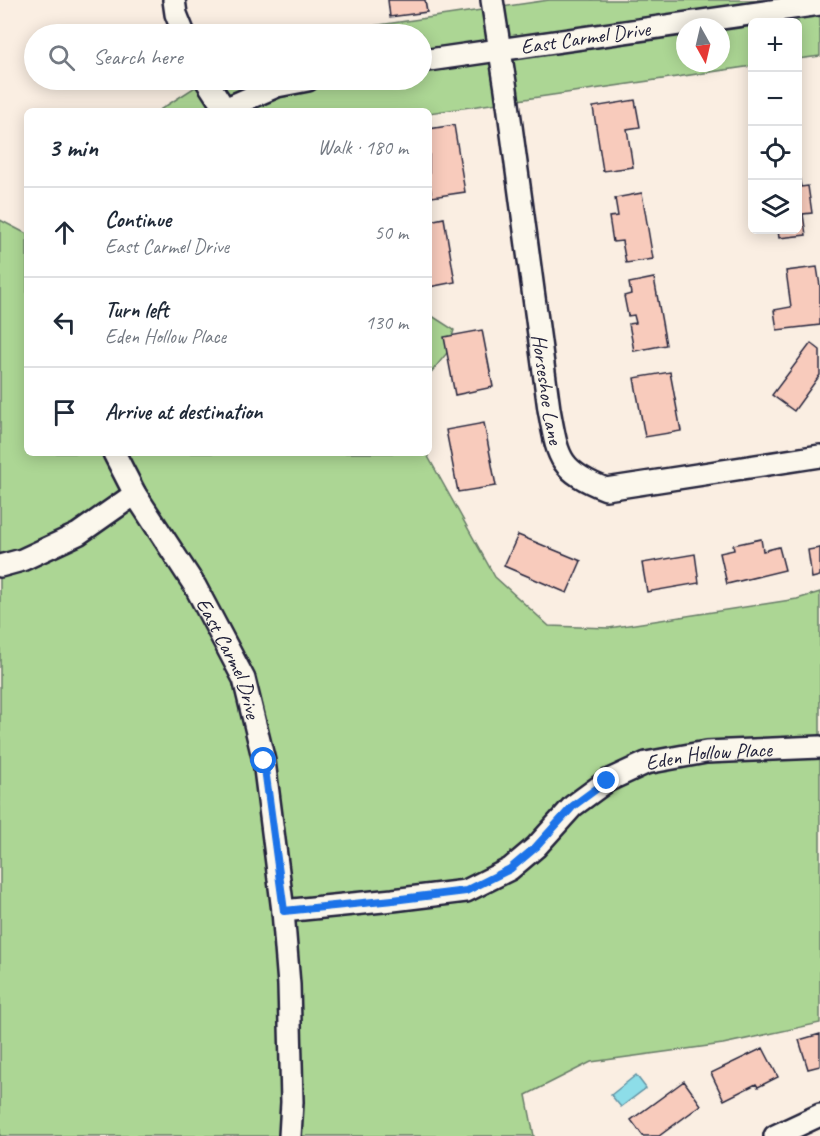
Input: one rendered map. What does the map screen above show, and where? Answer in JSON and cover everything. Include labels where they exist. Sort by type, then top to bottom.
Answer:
[{"type":"street","points":[[174,0],[180,24]]},
{"type":"street","name":"Horseshoe Lane","points":[[492,0],[508,100],[549,409],[558,453],[566,466],[586,482],[606,489],[820,456]]},
{"type":"street","name":"East Carmel Drive","points":[[432,60],[820,4]]},
{"type":"street","points":[[211,90],[221,108]]},
{"type":"street","points":[[227,108],[268,90]]},
{"type":"street","name":"East Carmel Drive","points":[[116,456],[135,494],[195,586],[244,679],[264,761],[284,911],[289,985],[292,1102],[290,1136]]},
{"type":"street","points":[[0,566],[22,560],[78,534],[135,494]]},
{"type":"street","name":"Eden Hollow Place","points":[[284,911],[466,891],[510,869],[536,847],[573,806],[607,781],[646,763],[706,752],[820,747]]},
{"type":"street","points":[[775,1136],[820,1115]]},
{"type":"green space","points":[[549,0],[820,0],[820,56],[802,58],[802,18],[748,18],[748,67],[730,69],[730,18],[676,18],[676,72],[711,72],[432,113],[432,108],[163,108],[191,90],[432,90],[432,24],[386,24]]},
{"type":"green space","points":[[0,220],[24,232],[24,456],[428,456],[495,577],[549,626],[609,628],[797,599],[820,592],[820,1023],[723,1044],[591,1062],[526,1095],[534,1136],[0,1136]]},
{"type":"green space","points":[[432,316],[454,330],[447,353],[432,371]]},
{"type":"water","points":[[636,1075],[646,1088],[621,1107],[611,1095]]},
{"type":"building","points":[[388,0],[425,0],[427,12],[390,17]]},
{"type":"building","points":[[635,100],[640,127],[627,129],[633,167],[603,171],[593,107]]},
{"type":"building","points":[[454,125],[465,192],[432,197],[432,129]]},
{"type":"building","points":[[808,186],[812,213],[803,214],[806,235],[779,238],[778,234],[802,234],[802,187]]},
{"type":"building","points":[[642,193],[653,259],[626,263],[622,241],[613,242],[609,217],[618,216],[615,198]]},
{"type":"building","points":[[444,218],[455,282],[432,286],[432,220]]},
{"type":"building","points":[[817,267],[820,286],[820,325],[777,330],[774,310],[791,307],[786,271]]},
{"type":"building","points":[[654,278],[666,345],[634,351],[629,324],[636,323],[634,315],[628,316],[624,296],[631,294],[629,283]]},
{"type":"building","points":[[482,330],[493,387],[455,395],[444,337]]},
{"type":"building","points":[[811,343],[820,350],[820,375],[794,411],[772,395]]},
{"type":"building","points":[[670,372],[681,431],[645,437],[634,378]]},
{"type":"building","points":[[484,423],[496,486],[458,492],[446,430]]},
{"type":"building","points":[[518,535],[581,561],[567,593],[504,566]]},
{"type":"building","points":[[761,539],[763,551],[779,547],[785,570],[727,584],[720,553],[734,550],[733,545]]},
{"type":"building","points":[[820,548],[820,576],[812,578],[808,550]]},
{"type":"building","points":[[695,554],[699,583],[647,592],[642,563]]},
{"type":"building","points":[[820,1034],[820,1066],[808,1069],[799,1040]]},
{"type":"building","points":[[763,1048],[778,1077],[758,1087],[756,1084],[724,1100],[711,1073]]},
{"type":"building","points":[[684,1081],[701,1105],[659,1136],[643,1136],[631,1120]]},
{"type":"route","points":[[264,761],[284,911],[466,891],[510,869],[536,847],[573,806],[607,781]]}]
